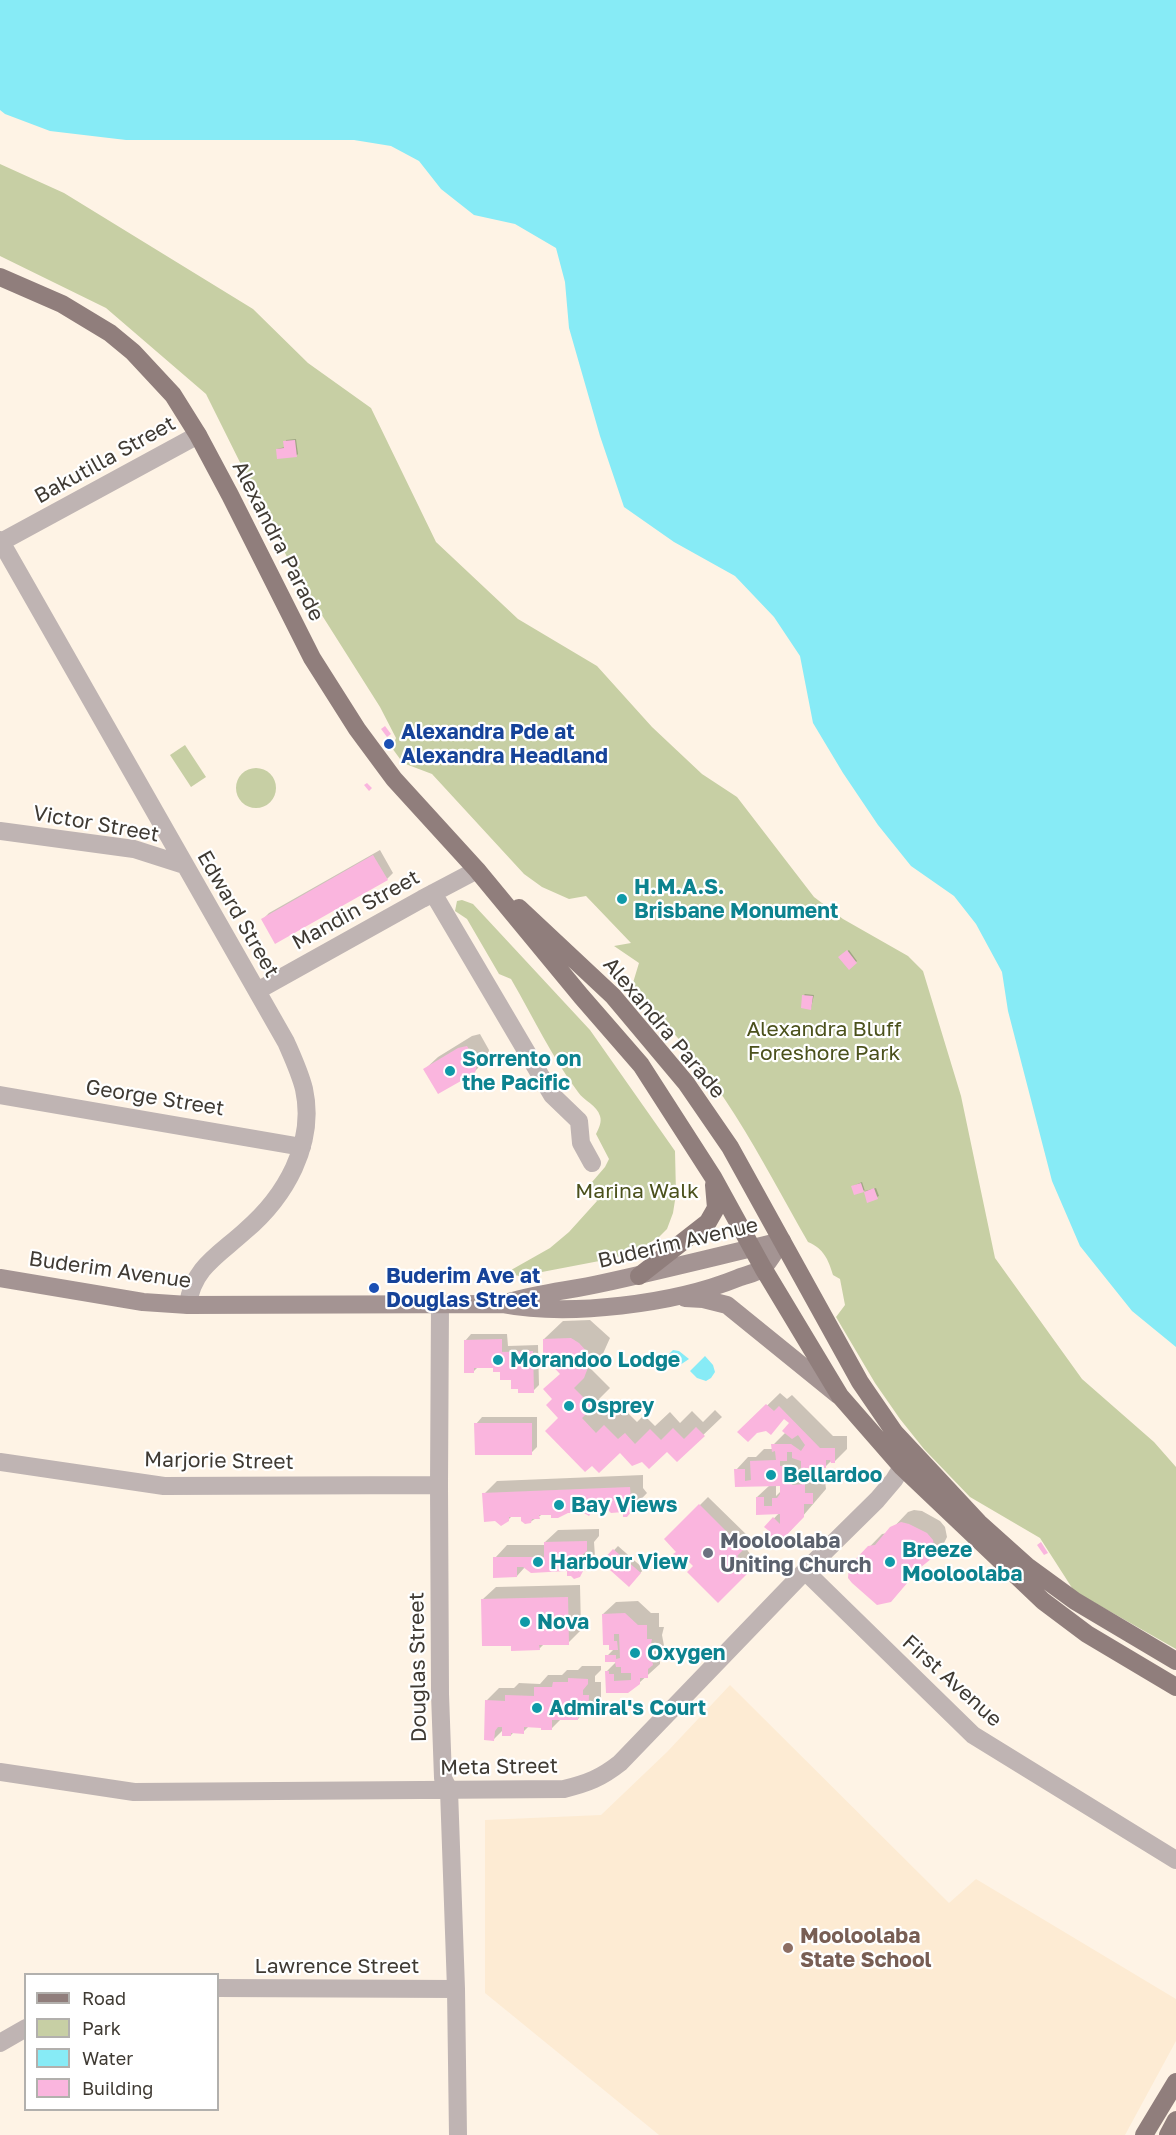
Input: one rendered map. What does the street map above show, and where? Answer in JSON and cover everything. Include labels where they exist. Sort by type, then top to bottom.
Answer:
[{"type":"main road","name":"Alexandra Parade","points":[[0,278],[62,304],[110,333],[133,351],[173,395],[198,435],[312,658],[332,691],[394,779],[501,894],[530,916],[613,996],[686,1083],[730,1146],[860,1382],[895,1433],[979,1523],[1027,1566],[1069,1597],[1176,1660]]},
{"type":"main road","name":"Alexandra Parade","points":[[477,870],[640,1065],[713,1177],[763,1268],[840,1396],[902,1467],[1054,1610],[1102,1644],[1176,1687]]},
{"type":"main road","points":[[639,1276],[708,1222],[716,1208],[713,1177]]},
{"type":"main road","name":"Buderim Avenue","points":[[502,1304],[527,1297],[639,1276],[782,1241]]},
{"type":"main road","name":"Buderim Avenue","points":[[0,1278],[143,1302],[188,1305],[502,1304],[526,1309],[588,1307],[636,1304],[673,1298],[726,1283],[763,1268],[782,1241]]},
{"type":"main road","points":[[673,1298],[703,1299],[727,1305],[840,1396]]},
{"type":"main road","points":[[1144,2135],[1176,2082]]},
{"type":"main road","points":[[1168,2135],[1176,2120]]},
{"type":"street","name":"Bakutilla Street","points":[[1,541],[198,435]]},
{"type":"street","name":"Edward Street","points":[[1,541],[286,1042],[299,1072],[304,1091],[306,1111],[302,1146],[285,1185],[276,1199],[253,1224],[197,1275],[190,1291],[188,1305]]},
{"type":"street","name":"Victor Street","points":[[0,831],[134,849],[184,865]]},
{"type":"street","name":"Mandin Street","points":[[257,991],[477,870]]},
{"type":"street","points":[[433,893],[552,1095],[579,1120],[580,1143],[592,1163]]},
{"type":"street","name":"George Street","points":[[0,1095],[302,1146]]},
{"type":"street","name":"Douglas Street","points":[[440,1305],[440,1694],[443,1778],[449,1790],[456,1989],[458,2135]]},
{"type":"street","points":[[895,1433],[904,1456],[902,1467]]},
{"type":"street","name":"Marjorie Street","points":[[0,1462],[164,1486],[439,1485]]},
{"type":"street","name":"Meta Street","points":[[0,1772],[134,1792],[564,1789],[599,1778],[620,1763],[805,1571],[878,1500],[902,1467]]},
{"type":"street","name":"First Avenue","points":[[805,1571],[973,1735],[1176,1860]]},
{"type":"street","name":"Lawrence Street","points":[[219,1988],[456,1989]]},
{"type":"street","points":[[0,2043],[24,2029]]},
{"type":"shaded area","name":"Mooloolaba State School","points":[[730,1685],[949,1903],[976,1879],[1176,1999],[1176,2041],[1125,2135],[659,2135],[485,1993],[485,1820],[601,1815],[667,1752]]},
{"type":"green space","name":"Alexandra Bluff Foreshore Park","points":[[0,164],[64,193],[253,309],[308,363],[371,408],[436,542],[518,619],[597,666],[652,727],[702,774],[737,797],[814,897],[843,919],[908,956],[923,971],[961,1096],[995,1258],[1082,1379],[1154,1442],[1176,1467],[1176,1649],[1074,1591],[1040,1538],[970,1497],[924,1449],[900,1419],[875,1383],[836,1317],[845,1305],[840,1279],[833,1275],[822,1251],[808,1242],[754,1146],[712,1081],[632,986],[639,963],[614,946],[631,943],[586,896],[569,899],[542,887],[524,874],[432,774],[403,763],[392,748],[396,738],[380,707],[294,571],[206,394],[106,308],[0,256]]},
{"type":"green space","points":[[185,745],[206,777],[191,787],[170,755]]},
{"type":"green space","points":[[256,768],[270,774],[276,788],[270,802],[256,808],[242,802],[236,788],[242,774]]},
{"type":"green space","name":"Marina Walk","points":[[462,900],[473,904],[590,1030],[675,1151],[676,1194],[673,1213],[667,1229],[641,1248],[615,1258],[521,1276],[504,1274],[550,1248],[569,1232],[597,1201],[586,1189],[609,1159],[596,1134],[601,1118],[598,1112],[569,1079],[511,979],[499,974],[467,919],[455,911],[457,901]]},
{"type":"water","points":[[0,0],[1176,0],[1176,1347],[1132,1311],[1080,1246],[1052,1181],[1008,1011],[1002,972],[976,924],[954,896],[911,866],[878,825],[843,773],[813,723],[800,656],[774,617],[735,576],[674,542],[624,507],[600,436],[569,328],[565,282],[556,248],[515,224],[474,215],[441,189],[419,161],[391,146],[354,140],[126,140],[50,131],[5,114],[0,110]]},
{"type":"water","points":[[673,1350],[679,1351],[689,1359],[674,1369],[669,1362],[669,1354]]},
{"type":"water","points":[[705,1356],[713,1365],[715,1372],[706,1381],[697,1378],[690,1371]]},
{"type":"building","points":[[295,440],[297,457],[277,459],[276,449],[284,448],[283,441]]},
{"type":"building","points":[[385,726],[391,734],[387,737],[381,729]]},
{"type":"building","points":[[367,783],[372,788],[369,791],[364,785]]},
{"type":"building","points":[[373,855],[388,880],[275,944],[261,919]]},
{"type":"building","points":[[847,950],[857,963],[849,970],[838,957]]},
{"type":"building","points":[[802,995],[813,996],[811,1010],[801,1008]]},
{"type":"building","name":"Sorrento on the Pacific","points":[[467,1046],[477,1064],[475,1073],[438,1094],[423,1069],[458,1048]]},
{"type":"building","points":[[861,1183],[864,1192],[854,1195],[851,1186]]},
{"type":"building","points":[[874,1188],[878,1199],[867,1203],[864,1192]]},
{"type":"building","name":"Osprey","points":[[571,1338],[592,1357],[584,1378],[574,1388],[593,1407],[582,1418],[596,1433],[604,1425],[618,1439],[625,1433],[635,1444],[650,1429],[661,1440],[673,1428],[684,1439],[696,1427],[705,1436],[677,1462],[667,1452],[649,1469],[642,1462],[632,1466],[620,1453],[599,1473],[592,1466],[585,1472],[545,1431],[558,1418],[546,1405],[552,1399],[543,1389],[560,1374],[543,1356],[543,1339]]},
{"type":"building","name":"Morandoo Lodge","points":[[502,1339],[502,1352],[533,1351],[534,1393],[518,1393],[518,1389],[511,1389],[511,1380],[500,1380],[500,1372],[493,1372],[493,1368],[474,1368],[474,1373],[464,1373],[464,1340]]},
{"type":"building","name":"Bellardoo","points":[[766,1404],[774,1411],[779,1406],[820,1448],[835,1448],[835,1463],[826,1460],[826,1468],[801,1468],[801,1461],[792,1458],[792,1452],[787,1452],[787,1461],[780,1461],[780,1466],[791,1466],[792,1485],[805,1484],[805,1493],[813,1493],[813,1504],[804,1504],[804,1517],[777,1545],[768,1537],[769,1531],[764,1527],[773,1517],[780,1524],[780,1514],[756,1515],[756,1497],[764,1497],[764,1506],[772,1506],[772,1498],[777,1498],[780,1494],[780,1486],[735,1487],[734,1469],[745,1469],[745,1481],[751,1480],[750,1461],[776,1460],[771,1444],[791,1444],[801,1451],[805,1445],[798,1435],[792,1439],[782,1431],[789,1423],[784,1419],[771,1435],[766,1431],[757,1433],[748,1442],[737,1432]]},
{"type":"building","points":[[474,1423],[532,1423],[532,1455],[475,1455]]},
{"type":"building","name":"Bay Views","points":[[630,1487],[631,1501],[635,1507],[627,1517],[623,1517],[623,1512],[611,1513],[606,1508],[595,1508],[589,1516],[584,1513],[568,1513],[558,1518],[551,1518],[551,1515],[539,1515],[540,1519],[532,1519],[531,1523],[525,1524],[521,1521],[521,1517],[509,1517],[509,1521],[501,1526],[495,1521],[484,1522],[482,1493]]},
{"type":"building","name":"Mooloolaba Uniting Church","points":[[699,1504],[744,1549],[737,1556],[749,1572],[718,1603],[687,1572],[693,1566],[688,1561],[684,1565],[673,1554],[676,1552],[664,1539]]},
{"type":"building","name":"Breeze Mooloolaba","points":[[901,1522],[927,1533],[933,1540],[935,1551],[931,1559],[910,1576],[908,1582],[891,1602],[877,1605],[848,1578],[849,1566],[868,1546],[875,1545],[890,1527]]},
{"type":"building","name":"Harbour View","points":[[587,1541],[587,1551],[582,1555],[583,1571],[580,1577],[574,1579],[567,1576],[567,1571],[531,1573],[523,1567],[517,1567],[517,1577],[493,1578],[493,1557],[544,1557],[544,1542]]},
{"type":"building","points":[[1041,1542],[1048,1553],[1044,1555],[1037,1545]]},
{"type":"building","points":[[613,1549],[641,1573],[629,1587],[601,1562]]},
{"type":"building","name":"Nova","points":[[568,1597],[569,1645],[539,1645],[540,1650],[511,1651],[511,1646],[482,1646],[481,1599]]},
{"type":"building","name":"Oxygen","points":[[625,1613],[638,1625],[647,1625],[647,1639],[652,1639],[650,1648],[653,1665],[648,1669],[648,1678],[640,1678],[640,1684],[628,1693],[606,1693],[605,1671],[614,1674],[614,1681],[631,1680],[631,1673],[621,1673],[621,1667],[616,1667],[615,1662],[605,1662],[605,1655],[616,1655],[616,1659],[620,1658],[619,1634],[614,1634],[618,1650],[609,1650],[609,1645],[603,1645],[602,1614]]},
{"type":"building","name":"Admiral's Court","points":[[568,1678],[588,1679],[583,1695],[589,1695],[588,1716],[578,1716],[578,1720],[552,1720],[552,1730],[524,1727],[524,1734],[511,1733],[511,1736],[502,1736],[502,1727],[498,1727],[494,1741],[484,1740],[485,1700],[505,1701],[505,1695],[534,1696],[534,1687],[552,1687],[553,1682],[568,1682]]},
{"type":"place","name":"Alexandra Pde at Alexandra Headland","points":[[389,744]]},
{"type":"place","name":"H.M.A.S. Brisbane Monument","points":[[622,899]]},
{"type":"place","name":"Sorrento on the Pacific","points":[[450,1071]]},
{"type":"place","name":"Buderim Ave at Douglas Street","points":[[374,1288]]},
{"type":"place","name":"Morandoo Lodge","points":[[498,1360]]},
{"type":"place","name":"Osprey","points":[[569,1406]]},
{"type":"place","name":"Bellardoo","points":[[771,1475]]},
{"type":"place","name":"Bay Views","points":[[559,1505]]},
{"type":"place","name":"Mooloolaba Uniting Church","points":[[708,1553]]},
{"type":"place","name":"Harbour View","points":[[538,1562]]},
{"type":"place","name":"Breeze Mooloolaba","points":[[890,1562]]},
{"type":"place","name":"Nova","points":[[525,1622]]},
{"type":"place","name":"Oxygen","points":[[635,1653]]},
{"type":"place","name":"Admiral's Court","points":[[537,1708]]},
{"type":"place","name":"Mooloolaba State School","points":[[788,1948]]}]
